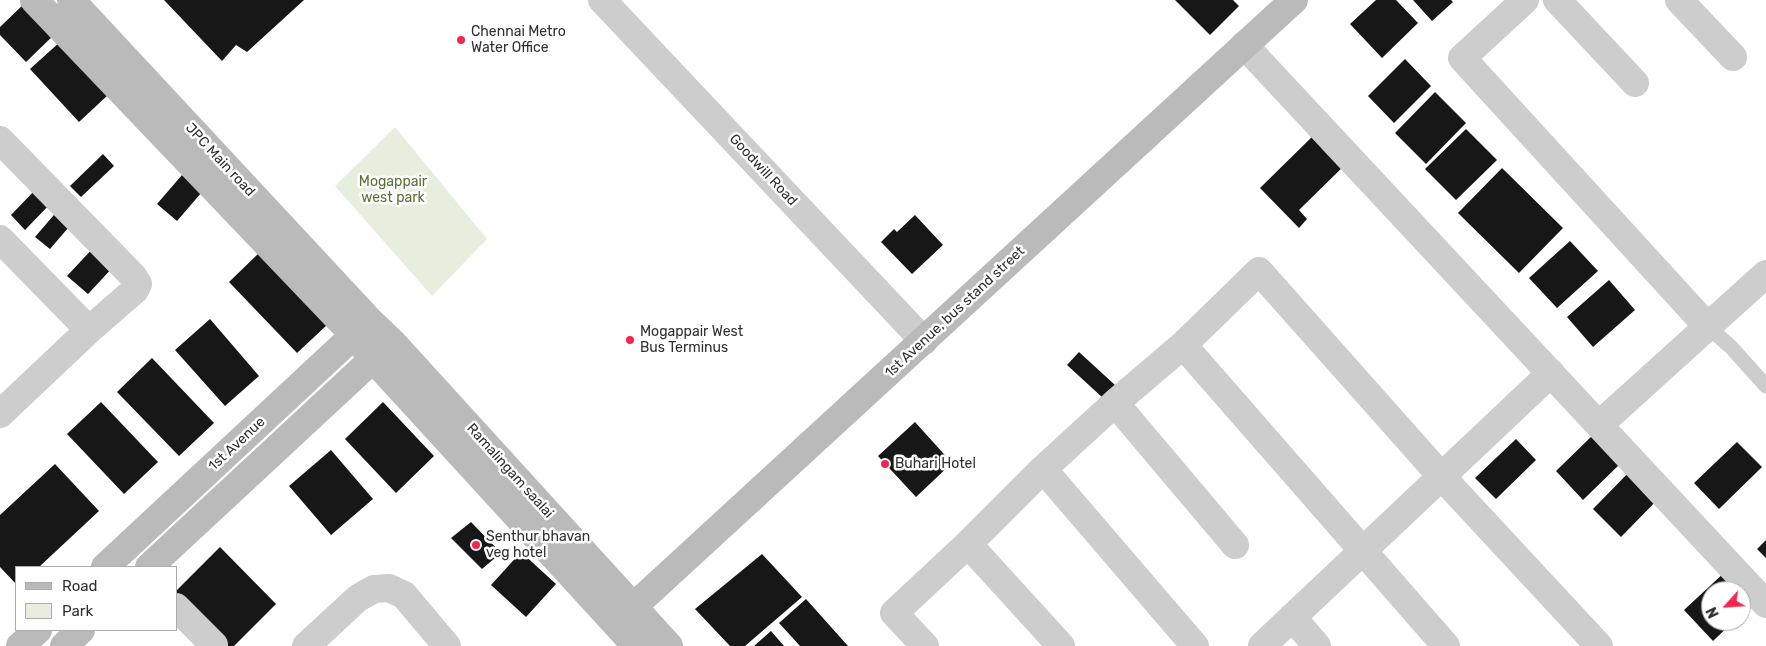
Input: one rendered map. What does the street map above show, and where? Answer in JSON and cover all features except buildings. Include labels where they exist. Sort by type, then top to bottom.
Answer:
[{"type":"main road","points":[[34,0],[362,328],[624,616],[669,646]]},
{"type":"main road","name":"JPC Main road","points":[[71,0],[362,328]]},
{"type":"main road","name":"1st Avenue, bus stand street","points":[[624,616],[1294,0]]},
{"type":"main road","name":"1st Avenue","points":[[106,566],[362,328]]},
{"type":"main road","points":[[150,566],[383,351]]},
{"type":"main road","points":[[624,616],[636,646]]},
{"type":"main road","points":[[20,646],[37,631]]},
{"type":"main road","points":[[64,646],[80,631]]},
{"type":"street","points":[[1525,0],[1462,58],[1708,327]]},
{"type":"street","points":[[1557,0],[1635,83]]},
{"type":"street","points":[[1679,0],[1733,57]]},
{"type":"street","name":"Goodwill Road","points":[[617,5],[924,341]]},
{"type":"street","points":[[1244,45],[1600,424],[1766,604]]},
{"type":"street","points":[[0,140],[133,276],[138,284],[135,290],[2,410]]},
{"type":"street","points":[[0,239],[89,330]]},
{"type":"street","points":[[925,646],[894,613],[968,544],[1043,469],[1115,403],[1183,345],[1259,271],[1442,477],[1599,646]]},
{"type":"street","points":[[1600,424],[1766,274]]},
{"type":"street","points":[[1183,345],[1446,646]]},
{"type":"street","points":[[1262,646],[1551,373]]},
{"type":"street","points":[[1115,403],[1236,544]]},
{"type":"street","points":[[1043,469],[1196,646]]},
{"type":"street","points":[[968,544],[1061,646]]},
{"type":"street","points":[[306,646],[358,598],[374,589],[390,588],[404,595],[447,646]]},
{"type":"street","points":[[178,609],[214,645]]},
{"type":"street","points":[[1292,617],[1317,646]]},
{"type":"lane","points":[[1708,327],[1731,347],[1766,386]]},
{"type":"green space","name":"Mogappair west park","points":[[395,127],[487,239],[432,296],[335,186]]},
{"type":"place","name":"Chennai Metro Water Office","points":[[461,40]]},
{"type":"place","name":"Mogappair West Bus Terminus","points":[[630,340]]},
{"type":"place","name":"Buhari Hotel","points":[[885,464]]},
{"type":"place","name":"Senthur bhavan veg hotel","points":[[476,545]]}]
